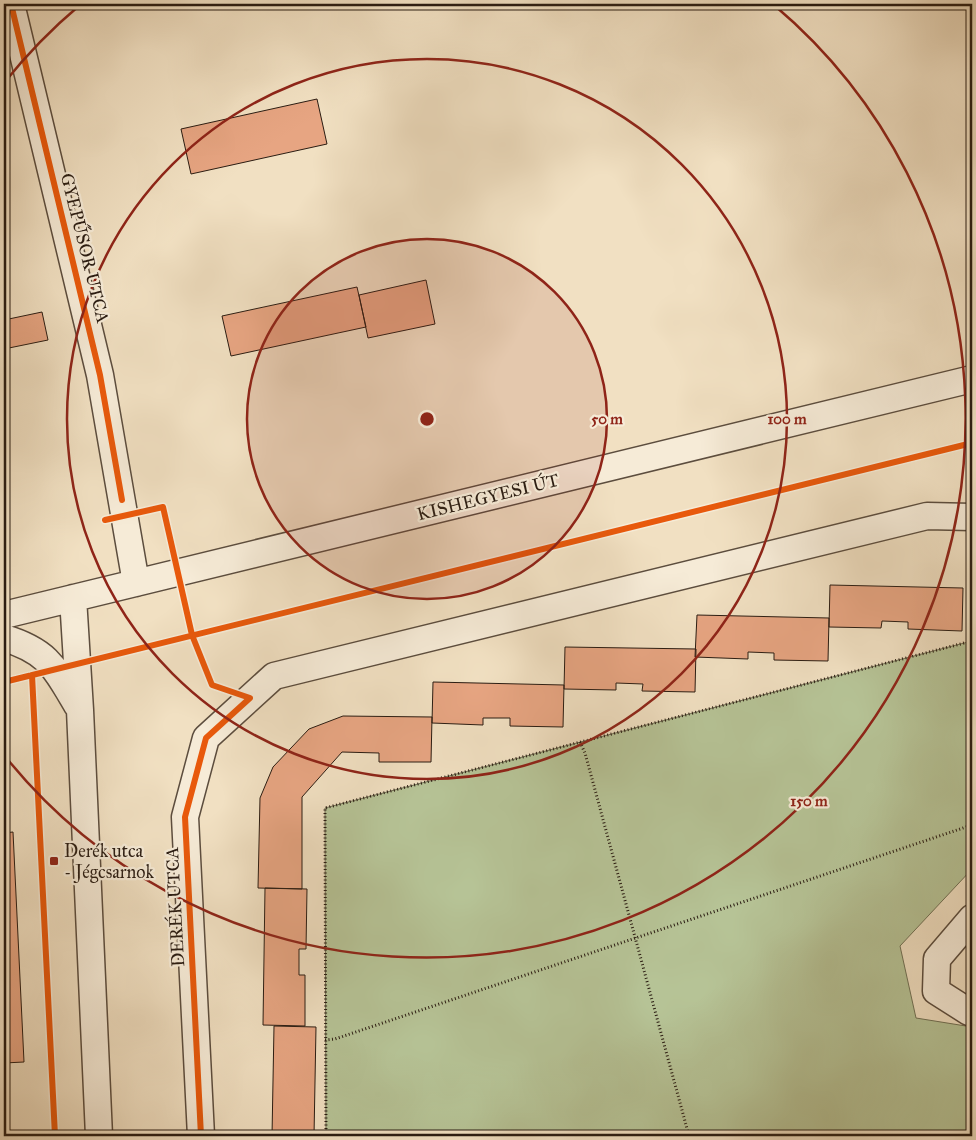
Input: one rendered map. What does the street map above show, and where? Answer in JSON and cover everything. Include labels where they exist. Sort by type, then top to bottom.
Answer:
[{"type":"street","name":"GYEPŰSOR UTCA","points":[[11,4],[100,375],[136,583]]},
{"type":"street","name":"KISHEGYESI ÚT","points":[[4,615],[972,379]]},
{"type":"street","name":"DERÉK UTCA","points":[[202,1136],[185,817],[206,738],[274,676],[927,516],[972,517]]},
{"type":"street","points":[[73,598],[80,710],[98,1136]]},
{"type":"street","points":[[4,638],[35,650],[55,669],[80,710]]},
{"type":"street","points":[[972,918],[938,959],[936,991],[969,1012],[972,1011]]},
{"type":"path","points":[[326,1136],[325,808],[972,641]]},
{"type":"path","points":[[580,742],[585,753],[689,1136]]},
{"type":"path","points":[[325,1040],[335,1039],[972,825]]},
{"type":"green space","points":[[972,641],[972,869],[900,946],[916,1018],[972,1027],[972,1136],[326,1136],[325,808]]},
{"type":"building","points":[[317,99],[327,144],[191,174],[181,129]]},
{"type":"building","points":[[426,280],[435,324],[368,338],[359,295]]},
{"type":"building","points":[[357,287],[366,327],[231,356],[222,316]]},
{"type":"building","points":[[42,312],[48,340],[4,349],[4,320]]},
{"type":"building","points":[[830,585],[963,588],[962,631],[908,629],[908,622],[882,621],[881,628],[829,627]]},
{"type":"building","points":[[697,615],[829,618],[828,661],[774,660],[774,653],[748,652],[748,659],[695,657]]},
{"type":"building","points":[[565,647],[696,649],[695,692],[642,691],[643,684],[616,683],[616,690],[564,689]]},
{"type":"building","points":[[433,682],[564,685],[563,727],[510,726],[510,718],[483,718],[483,725],[432,723]]},
{"type":"building","points":[[343,716],[432,717],[431,762],[379,762],[379,753],[342,752],[302,797],[302,889],[258,888],[260,798],[273,767],[309,729]]},
{"type":"building","points":[[13,832],[24,1062],[4,1063],[4,833]]},
{"type":"building","points":[[265,888],[307,889],[306,949],[299,949],[299,975],[305,975],[305,1026],[263,1025]]},
{"type":"building","points":[[274,1026],[316,1027],[314,1136],[272,1136]]},
{"type":"cycle path","points":[[11,4],[100,375],[122,500]]},
{"type":"cycle path","points":[[4,682],[972,443]]},
{"type":"cycle path","points":[[105,520],[163,507],[192,635],[212,685],[250,698],[206,738],[185,817],[201,1136]]},
{"type":"cycle path","points":[[32,675],[55,1136]]},
{"type":"place","name":"Derék utca - Jégcsarnok","points":[[54,861]]}]
